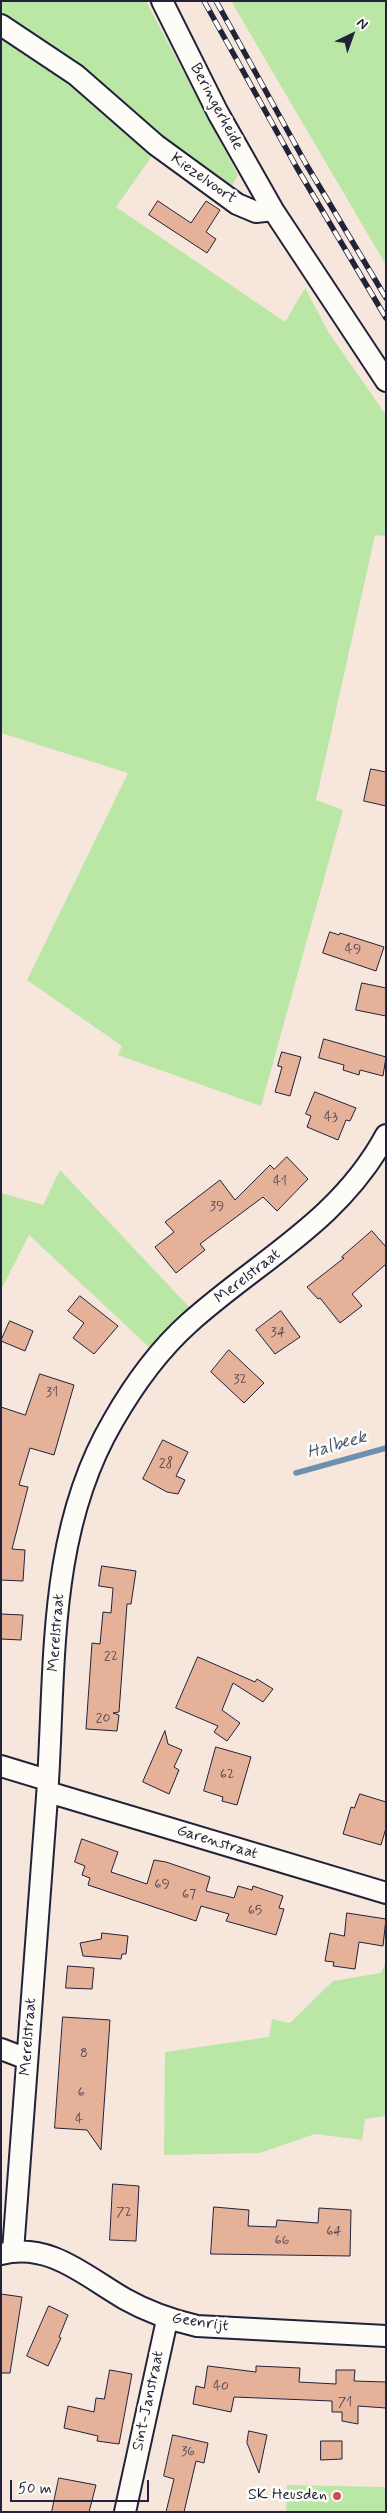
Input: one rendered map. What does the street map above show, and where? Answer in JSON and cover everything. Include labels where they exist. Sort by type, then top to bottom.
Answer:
[{"type":"street","name":"Beringerheide","points":[[162,1],[218,113],[273,210]]},
{"type":"street","name":"Kiezelvoort","points":[[1,25],[76,75],[156,145],[237,204],[256,212],[273,210]]},
{"type":"street","points":[[273,210],[386,381]]},
{"type":"street","name":"Merelstraat","points":[[7,2252],[27,2059],[48,1786],[60,1583],[75,1511],[98,1448],[131,1393],[171,1342],[190,1323],[309,1229],[339,1200],[364,1169],[386,1135]]},
{"type":"street","name":"Garenstraat","points":[[1,1766],[48,1786],[386,1893]]},
{"type":"street","points":[[1,2049],[27,2059]]},
{"type":"street","name":"Geenrijt","points":[[7,2252],[37,2252],[64,2261],[125,2299],[167,2320],[197,2326],[386,2336]]},
{"type":"street","name":"Sint-Janstraat","points":[[125,2512],[167,2320]]},
{"type":"green space","points":[[1,1],[146,1],[238,175],[230,189],[1,16]]},
{"type":"green space","points":[[231,1],[386,1],[386,265]]},
{"type":"green space","points":[[1,35],[71,81],[154,153],[116,207],[285,322],[305,288],[329,333],[386,415],[386,536],[375,535],[316,800],[343,810],[261,1106],[118,1055],[122,1046],[27,980],[128,773],[1,733]]},
{"type":"green space","points":[[60,1170],[190,1308],[149,1347],[29,1235],[1,1290],[1,1193],[43,1205]]},
{"type":"green space","points":[[386,1961],[386,2116],[365,2119],[362,2140],[315,2134],[260,2153],[164,2155],[165,2052],[269,2037],[272,2019],[290,2023],[333,1981],[381,1973]]},
{"type":"green space","name":"SK Heusden","points":[[287,2485],[386,2487],[386,2512],[286,2512]]},
{"type":"building","points":[[158,201],[191,223],[206,201],[220,210],[206,232],[216,239],[207,253],[149,215]]},
{"type":"building","points":[[371,769],[386,772],[386,806],[364,801]]},
{"type":"building","points":[[330,932],[339,935],[340,933],[384,947],[376,971],[323,953]]},
{"type":"building","points":[[362,983],[386,988],[386,1016],[356,1010]]},
{"type":"building","points":[[324,1039],[386,1057],[383,1076],[360,1070],[359,1075],[343,1070],[344,1065],[319,1058]]},
{"type":"building","points":[[282,1052],[301,1057],[290,1096],[275,1092],[282,1067],[278,1066]]},
{"type":"building","points":[[315,1092],[356,1108],[350,1121],[346,1120],[338,1140],[307,1127],[311,1116],[306,1114]]},
{"type":"building","points":[[287,1157],[308,1179],[277,1211],[263,1197],[200,1244],[205,1250],[176,1273],[155,1247],[174,1232],[165,1222],[220,1180],[235,1200],[270,1165],[274,1169]]},
{"type":"building","points":[[372,1231],[386,1247],[386,1264],[352,1294],[362,1306],[340,1323],[320,1298],[318,1299],[307,1287],[344,1258],[342,1257]]},
{"type":"building","points":[[80,1296],[118,1326],[94,1354],[73,1338],[84,1323],[68,1311]]},
{"type":"building","points":[[281,1311],[300,1337],[275,1354],[256,1330]]},
{"type":"building","points":[[10,1321],[33,1331],[25,1351],[1,1341]]},
{"type":"building","points":[[229,1350],[264,1383],[244,1403],[211,1372]]},
{"type":"building","points":[[40,1374],[74,1385],[54,1455],[30,1448],[19,1485],[28,1487],[12,1549],[25,1550],[23,1581],[1,1580],[1,1407],[25,1415]]},
{"type":"building","points":[[163,1440],[188,1452],[176,1476],[185,1480],[178,1494],[167,1492],[143,1479]]},
{"type":"building","points":[[102,1566],[136,1571],[131,1604],[127,1604],[119,1712],[113,1713],[119,1715],[117,1731],[86,1729],[92,1643],[100,1644],[103,1612],[111,1613],[113,1588],[99,1586]]},
{"type":"building","points":[[1,1614],[23,1615],[21,1640],[1,1639]]},
{"type":"building","points":[[198,1657],[255,1682],[257,1679],[273,1689],[263,1702],[233,1683],[222,1710],[240,1723],[227,1741],[214,1732],[218,1726],[176,1708]]},
{"type":"building","points":[[165,1731],[168,1744],[182,1750],[174,1767],[179,1770],[169,1794],[143,1782]]},
{"type":"building","points":[[216,1747],[251,1757],[237,1805],[222,1801],[223,1797],[204,1791]]},
{"type":"building","points":[[360,1794],[386,1802],[386,1828],[381,1845],[343,1834],[351,1807],[354,1808]]},
{"type":"building","points":[[82,1839],[118,1852],[111,1872],[147,1884],[154,1860],[166,1862],[210,1877],[206,1891],[234,1898],[238,1886],[252,1890],[253,1886],[283,1896],[279,1908],[284,1909],[276,1935],[226,1921],[229,1914],[201,1906],[196,1921],[88,1885],[90,1878],[82,1875],[85,1866],[75,1862]]},
{"type":"building","points":[[347,1913],[386,1919],[383,1946],[359,1942],[355,1969],[333,1966],[334,1962],[325,1961],[330,1933],[344,1936]]},
{"type":"building","points":[[102,1933],[128,1936],[126,1954],[122,1954],[121,1959],[83,1956],[80,1943],[101,1939]]},
{"type":"building","points":[[68,1966],[94,1968],[92,1989],[66,1988]]},
{"type":"building","points":[[63,2017],[110,2020],[101,2150],[87,2130],[55,2128]]},
{"type":"building","points":[[113,2184],[139,2186],[136,2241],[110,2240]]},
{"type":"building","points":[[214,2207],[249,2210],[248,2226],[276,2227],[277,2220],[318,2223],[319,2208],[351,2210],[350,2256],[211,2254]]},
{"type":"building","points":[[1,2294],[22,2297],[10,2373],[1,2373]]},
{"type":"building","points":[[49,2306],[68,2315],[59,2337],[61,2338],[48,2366],[27,2356]]},
{"type":"building","points":[[208,2366],[256,2372],[256,2366],[300,2368],[299,2382],[336,2384],[336,2370],[355,2370],[354,2381],[386,2382],[386,2408],[358,2406],[358,2424],[342,2421],[342,2412],[332,2412],[332,2401],[234,2397],[231,2412],[193,2404],[196,2386],[204,2388]]},
{"type":"building","points":[[110,2370],[132,2374],[119,2444],[97,2441],[98,2436],[64,2428],[68,2406],[94,2412],[96,2398],[104,2399]]},
{"type":"building","points":[[249,2431],[267,2435],[259,2473],[247,2443]]},
{"type":"building","points":[[173,2435],[208,2443],[204,2463],[196,2461],[184,2512],[166,2512],[174,2479],[164,2476]]},
{"type":"building","points":[[321,2441],[342,2441],[342,2459],[321,2460]]},
{"type":"building","points":[[59,2478],[96,2485],[89,2512],[52,2512]]},
{"type":"waterway","name":"Halbeek","points":[[296,1473],[386,1448]]},
{"type":"railway","points":[[204,1],[297,168],[386,318]]},
{"type":"railway","points":[[216,1],[306,164],[386,298]]},
{"type":"place","name":"SK Heusden","points":[[337,2496]]}]
